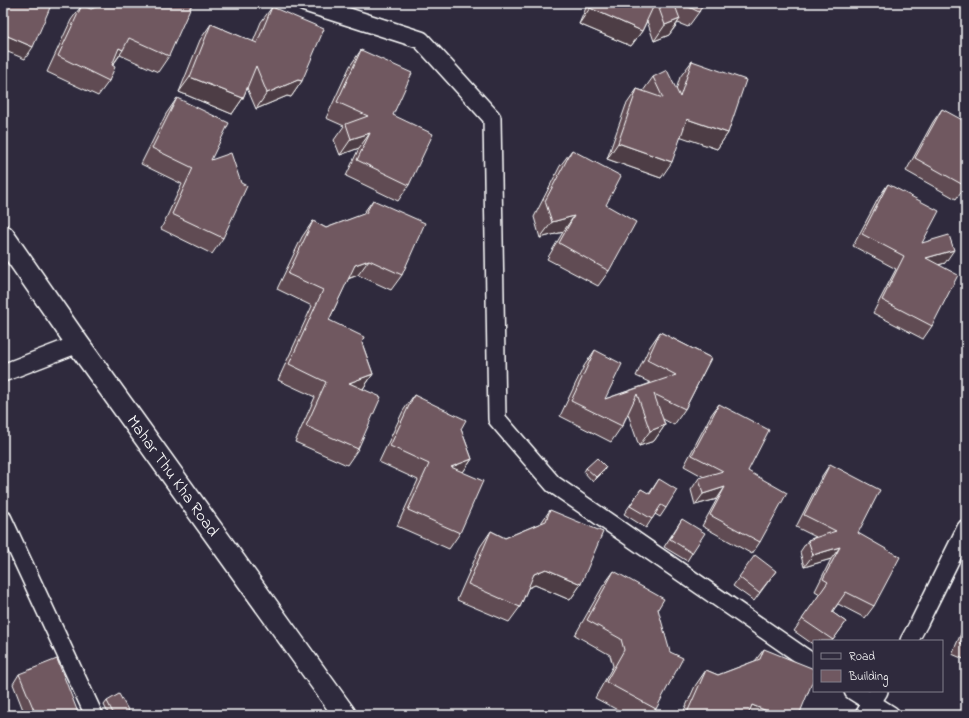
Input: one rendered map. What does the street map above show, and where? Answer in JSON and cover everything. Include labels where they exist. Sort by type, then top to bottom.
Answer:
[{"type":"main road","name":"Mahar Thu Kha Road","points":[[3,236],[78,344],[345,715]]},
{"type":"street","points":[[305,3],[421,40],[492,118],[496,419],[553,484],[813,663]]},
{"type":"street","points":[[3,373],[78,344]]},
{"type":"street","points":[[3,519],[94,715]]},
{"type":"street","points":[[910,640],[966,528]]},
{"type":"street","points":[[855,692],[891,715]]},
{"type":"building","points":[[3,3],[52,3],[33,47],[3,34]]},
{"type":"building","points":[[106,3],[192,4],[169,56],[129,38],[123,50],[119,48],[112,65],[115,67],[109,81],[58,56],[82,5],[91,9]]},
{"type":"building","points":[[592,3],[655,3],[642,31],[590,8]]},
{"type":"building","points":[[657,3],[674,3],[680,19],[665,25]]},
{"type":"building","points":[[681,3],[703,3],[699,12]]},
{"type":"building","points":[[272,7],[324,29],[302,81],[298,80],[267,93],[256,66],[243,98],[190,77],[211,24],[257,43]]},
{"type":"building","points":[[361,50],[412,73],[393,115],[433,134],[409,185],[357,160],[370,133],[351,139],[346,124],[368,116],[337,102]]},
{"type":"building","points":[[692,61],[746,80],[728,133],[687,119],[672,162],[618,143],[637,89],[663,98],[653,77],[667,70],[680,97]]},
{"type":"building","points":[[177,98],[229,123],[211,160],[231,153],[241,183],[247,186],[223,238],[172,214],[193,168],[152,148]]},
{"type":"building","points":[[942,109],[966,122],[965,186],[915,158]]},
{"type":"building","points":[[572,150],[621,176],[606,205],[636,222],[609,271],[559,243],[574,216],[552,222],[545,201]]},
{"type":"building","points":[[888,184],[939,211],[922,243],[949,235],[954,250],[926,258],[958,275],[932,326],[882,300],[904,256],[862,234]]},
{"type":"building","points":[[373,200],[425,223],[402,275],[369,260],[355,265],[329,320],[364,337],[362,343],[373,374],[349,383],[381,397],[358,449],[306,426],[326,382],[289,364],[323,290],[288,274],[313,221],[326,228],[366,213]]},
{"type":"building","points":[[660,332],[711,358],[685,409],[654,394],[665,425],[650,431],[637,394],[622,426],[571,401],[595,350],[622,364],[605,399],[676,375],[647,360]]},
{"type":"building","points":[[414,395],[466,420],[461,429],[472,459],[451,467],[483,481],[460,533],[408,510],[429,464],[390,446]]},
{"type":"building","points":[[719,404],[769,430],[748,471],[787,493],[760,542],[710,515],[725,487],[703,494],[699,478],[723,471],[692,455]]},
{"type":"building","points":[[597,458],[606,467],[596,477],[586,468]]},
{"type":"building","points":[[830,464],[880,490],[858,533],[900,557],[874,606],[846,592],[832,612],[846,622],[833,640],[802,619],[828,582],[823,579],[840,547],[813,555],[808,540],[836,531],[804,515]]},
{"type":"building","points":[[659,479],[677,490],[666,508],[661,505],[652,519],[630,506],[641,489],[650,494]]},
{"type":"building","points":[[550,510],[603,532],[581,584],[546,569],[534,574],[520,607],[468,584],[491,531],[505,538],[546,521]]},
{"type":"building","points":[[682,519],[705,533],[692,553],[670,539]]},
{"type":"building","points":[[755,555],[776,571],[759,593],[739,577]]},
{"type":"building","points":[[614,571],[664,599],[658,609],[670,652],[683,658],[656,709],[606,682],[624,650],[621,639],[587,620]]},
{"type":"building","points":[[966,629],[966,645],[960,643]]},
{"type":"building","points":[[764,649],[813,669],[813,680],[799,715],[777,715],[752,705],[748,715],[686,715],[706,670],[718,675],[760,659]]},
{"type":"building","points":[[57,659],[79,715],[36,715],[19,674]]},
{"type":"building","points":[[119,694],[131,715],[114,715],[107,701]]}]
